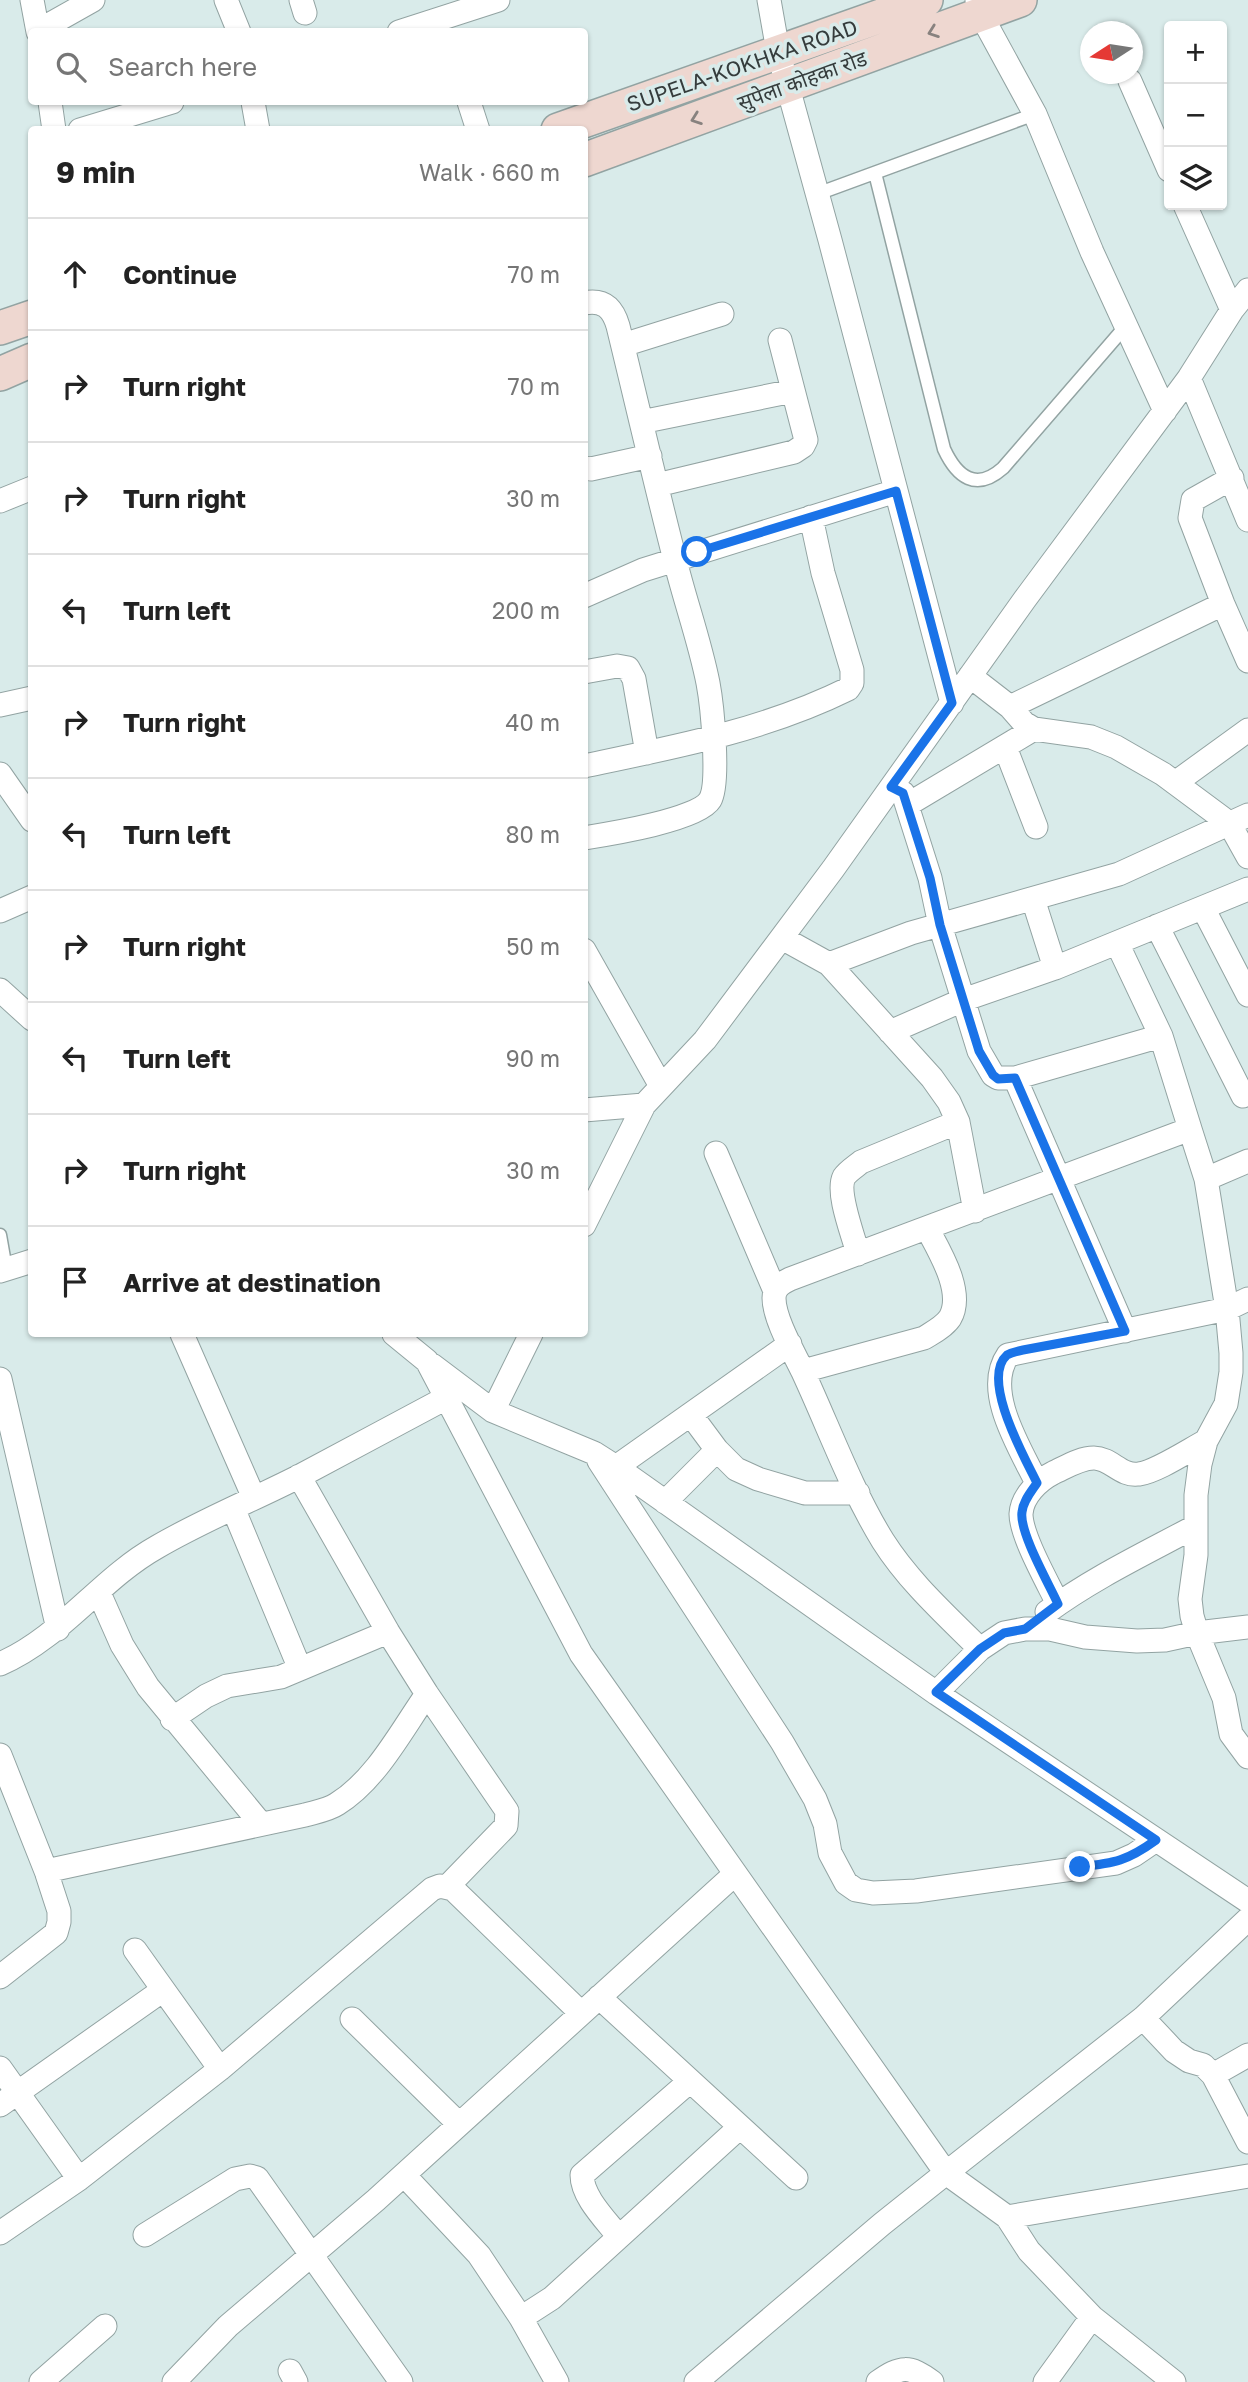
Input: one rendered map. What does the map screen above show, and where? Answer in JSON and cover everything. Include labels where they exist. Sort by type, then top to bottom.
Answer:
[{"type":"street","points":[[32,0],[37,28]]},
{"type":"street","points":[[43,28],[93,0]]},
{"type":"street","points":[[226,0],[237,28]]},
{"type":"street","points":[[410,28],[498,0]]},
{"type":"street","points":[[769,0],[778,51],[952,703]]},
{"type":"street","name":"SUPELA-KOKHKA ROAD","points":[[569,126],[926,0]]},
{"type":"street","name":"सुपेला कोहका रोड","points":[[588,159],[787,85],[979,7],[1020,0]]},
{"type":"street","points":[[979,7],[1035,114],[1091,252],[1165,411]]},
{"type":"street","points":[[1131,84],[1164,159]]},
{"type":"street","points":[[50,105],[53,126]]},
{"type":"street","points":[[93,126],[162,105]]},
{"type":"street","points":[[254,105],[257,126]]},
{"type":"street","points":[[470,105],[477,126]]},
{"type":"street","points":[[588,1217],[644,1105],[705,1040],[782,937],[1189,378],[1240,301],[1188,210]]},
{"type":"street","points":[[588,302],[597,301],[610,309],[615,316],[623,345],[708,684],[714,789],[707,805],[680,817],[632,830],[588,837]]},
{"type":"street","points":[[623,345],[722,314]]},
{"type":"street","points":[[0,328],[28,318]]},
{"type":"street","points":[[657,485],[800,450],[806,440],[780,341]]},
{"type":"street","points":[[0,374],[28,362]]},
{"type":"street","points":[[1189,378],[1248,520]]},
{"type":"street","points":[[641,422],[793,391]]},
{"type":"street","points":[[588,469],[650,456]]},
{"type":"street","points":[[1232,478],[1193,500],[1190,518],[1248,661]]},
{"type":"street","points":[[0,501],[28,490]]},
{"type":"street","points":[[588,594],[643,569],[896,491]]},
{"type":"street","points":[[588,765],[713,739],[750,728],[848,689],[852,683],[852,670],[826,584],[811,517]]},
{"type":"street","points":[[1010,707],[1223,604]]},
{"type":"street","points":[[588,671],[617,666],[628,668],[634,679],[647,753]]},
{"type":"street","points":[[970,676],[1034,729],[1091,737],[1116,747],[1238,819],[1248,857]]},
{"type":"street","points":[[0,705],[28,699]]},
{"type":"street","points":[[907,806],[1034,729]]},
{"type":"street","points":[[1175,783],[1248,730]]},
{"type":"street","points":[[1005,747],[1036,827]]},
{"type":"street","points":[[14,780],[28,811]]},
{"type":"street","points":[[891,787],[903,793],[979,1051],[998,1079],[1015,1078],[1161,1036]]},
{"type":"street","points":[[829,964],[911,933],[1119,874],[1238,819]]},
{"type":"street","points":[[890,1031],[963,1000],[1055,968],[1248,889]]},
{"type":"street","points":[[0,911],[28,899]]},
{"type":"street","points":[[1032,899],[1055,968]]},
{"type":"street","points":[[1203,908],[1248,995]]},
{"type":"street","points":[[1157,926],[1243,1096]]},
{"type":"street","points":[[782,937],[829,964],[932,1078],[958,1122],[975,1211]]},
{"type":"street","points":[[1116,943],[1161,1036],[1206,1179],[1227,1309],[1240,1370],[1206,1441],[1200,1464],[1196,1495],[1196,1555],[1190,1599],[1192,1616],[1224,1698],[1231,1734],[1248,1757]]},
{"type":"street","points":[[588,957],[661,1086]]},
{"type":"street","points":[[0,990],[28,1015]]},
{"type":"street","points":[[1015,1078],[1125,1331]]},
{"type":"street","points":[[588,1110],[644,1105]]},
{"type":"street","points":[[858,1254],[844,1202],[843,1179],[848,1172],[861,1163],[958,1122]]},
{"type":"street","points":[[775,1291],[780,1284],[790,1279],[1190,1129]]},
{"type":"street","points":[[716,1153],[775,1291],[774,1301],[790,1344],[858,1493],[884,1542],[919,1588],[980,1649]]},
{"type":"street","points":[[1206,1179],[1248,1161]]},
{"type":"street","points":[[803,1371],[923,1338],[937,1330],[950,1317],[954,1301],[952,1284],[947,1266],[928,1228]]},
{"type":"street","points":[[3,1270],[28,1262]]},
{"type":"street","points":[[1037,1483],[1002,1402],[999,1380],[1001,1365],[1008,1355],[1227,1309],[1248,1299]]},
{"type":"street","points":[[183,1337],[254,1498]]},
{"type":"street","points":[[398,1337],[493,1411],[594,1453],[616,1467],[936,1692],[1248,1901]]},
{"type":"street","points":[[493,1411],[530,1337]]},
{"type":"street","points":[[616,1467],[790,1344]]},
{"type":"street","points":[[427,1361],[581,1654],[946,2173],[1007,2217],[1029,2251],[1092,2317],[1174,2382]]},
{"type":"street","points":[[0,1379],[4,1415],[58,1629]]},
{"type":"street","points":[[0,1664],[16,1657],[58,1629],[125,1569],[156,1547],[299,1476],[446,1398]]},
{"type":"street","points":[[691,1415],[717,1450],[736,1469],[758,1479],[805,1493],[858,1493]]},
{"type":"street","points":[[1058,1604],[1025,1532],[1021,1513],[1026,1499],[1037,1483],[1064,1468],[1092,1458],[1101,1459],[1123,1472],[1141,1474],[1206,1441]]},
{"type":"street","points":[[665,1502],[717,1450]]},
{"type":"street","points":[[594,1453],[782,1742],[815,1799],[825,1824],[830,1853],[846,1883],[856,1890],[873,1893],[928,1890],[1116,1863],[1156,1840]]},
{"type":"street","points":[[0,2233],[79,2179],[220,2069],[421,1897],[432,1889],[447,1886],[506,1826],[508,1818],[505,1805],[427,1694],[388,1632],[299,1476]]},
{"type":"street","points":[[233,1508],[300,1669]]},
{"type":"street","points":[[1025,1629],[1058,1604],[1108,1573],[1196,1526]]},
{"type":"street","points":[[99,1593],[122,1645],[148,1687],[261,1824]]},
{"type":"street","points":[[936,1692],[980,1649],[1004,1633],[1025,1629],[1050,1629],[1085,1637],[1137,1641],[1165,1640],[1198,1633],[1248,1628]]},
{"type":"street","points":[[172,1719],[206,1696],[227,1686],[281,1677],[388,1632]]},
{"type":"street","points":[[46,1871],[306,1815],[335,1805],[357,1788],[375,1768],[427,1694]]},
{"type":"street","points":[[0,1755],[59,1911],[56,1933],[0,1977]]},
{"type":"street","points":[[174,2382],[228,2326],[404,2175],[735,1874]]},
{"type":"street","points":[[447,1886],[581,2013]]},
{"type":"street","points":[[696,2382],[946,2173],[1143,2018],[1248,1919]]},
{"type":"street","points":[[135,1950],[220,2069]]},
{"type":"street","points":[[9,2099],[163,1990]]},
{"type":"street","points":[[598,1997],[796,2178]]},
{"type":"street","points":[[1143,2018],[1174,2051],[1189,2061],[1203,2065],[1213,2075],[1248,2142]]},
{"type":"street","points":[[352,2019],[459,2124]]},
{"type":"street","points":[[1213,2075],[1248,2055]]},
{"type":"street","points":[[0,2068],[9,2099],[79,2179]]},
{"type":"street","points":[[619,2237],[587,2194],[582,2184],[582,2175],[690,2081]]},
{"type":"street","points":[[521,2318],[552,2298],[740,2127]]},
{"type":"street","points":[[404,2175],[479,2255],[521,2318],[556,2382]]},
{"type":"street","points":[[145,2235],[235,2179],[250,2176],[262,2182],[401,2382]]},
{"type":"street","points":[[1007,2217],[1248,2176]]},
{"type":"street","points":[[1045,2382],[1092,2317]]},
{"type":"street","points":[[41,2382],[105,2326]]},
{"type":"street","points":[[878,2382],[897,2370],[907,2368],[932,2382]]},
{"type":"lane","points":[[817,194],[1035,114]]},
{"type":"lane","points":[[875,173],[944,449],[957,471],[966,477],[983,481],[1003,468],[1125,327]]},
{"type":"lane","points":[[0,1235],[3,1270]]},
{"type":"route","points":[[697,552],[896,491],[952,703],[891,787],[903,793],[914,823],[940,925],[979,1051],[998,1079],[1015,1078],[1125,1331],[1023,1350],[1008,1355],[1001,1365],[999,1380],[1002,1402],[1037,1483],[1026,1499],[1021,1513],[1025,1532],[1058,1604],[1025,1629],[1004,1633],[980,1649],[936,1692],[1156,1840],[1116,1863],[1080,1867]]}]
